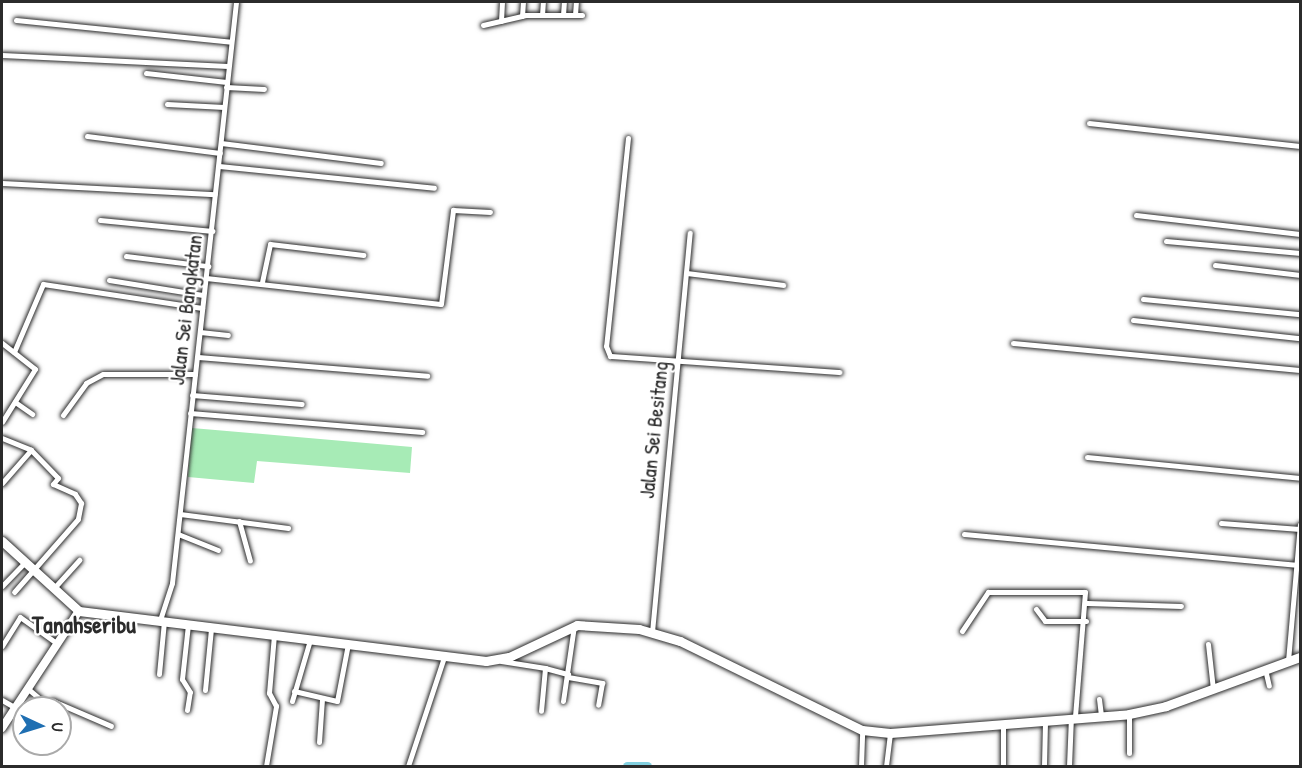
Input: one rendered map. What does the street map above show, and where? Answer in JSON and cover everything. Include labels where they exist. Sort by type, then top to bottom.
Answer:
[{"type":"main road","points":[[2,541],[79,611],[211,629],[349,643],[444,657],[500,661],[574,626],[652,632],[862,730],[890,733],[1129,714],[1213,689],[1300,657]]},
{"type":"main road","points":[[23,696],[56,642],[79,611]]},
{"type":"main road","points":[[2,728],[12,714]]},
{"type":"street","name":"Jalan Sei Bangkatan","points":[[159,674],[162,621],[172,583],[178,534],[236,2]]},
{"type":"street","points":[[501,21],[502,2]]},
{"type":"street","points":[[522,16],[523,2]]},
{"type":"street","points":[[542,15],[543,2]]},
{"type":"street","points":[[563,15],[564,2]]},
{"type":"street","points":[[575,15],[576,2]]},
{"type":"street","points":[[483,25],[522,16],[582,15]]},
{"type":"street","points":[[16,20],[231,42]]},
{"type":"street","points":[[2,54],[228,66]]},
{"type":"street","points":[[146,73],[264,89]]},
{"type":"street","points":[[166,104],[224,107]]},
{"type":"street","points":[[1089,123],[1300,146]]},
{"type":"street","points":[[87,136],[220,153]]},
{"type":"street","points":[[628,138],[607,350],[612,357],[678,357],[839,372]]},
{"type":"street","points":[[221,143],[381,163]]},
{"type":"street","points":[[219,166],[435,188]]},
{"type":"street","points":[[2,183],[215,194]]},
{"type":"street","points":[[206,278],[262,282],[441,304],[453,210],[490,212]]},
{"type":"street","points":[[1136,215],[1300,234]]},
{"type":"street","points":[[100,220],[212,231]]},
{"type":"street","name":"Jalan Sei Besitang","points":[[652,632],[690,233]]},
{"type":"street","points":[[1166,240],[1300,253]]},
{"type":"street","points":[[262,282],[270,244],[363,255]]},
{"type":"street","points":[[126,256],[208,266]]},
{"type":"street","points":[[1215,266],[1300,275]]},
{"type":"street","points":[[687,273],[783,285]]},
{"type":"street","points":[[109,280],[203,295]]},
{"type":"street","points":[[14,352],[43,284],[202,308]]},
{"type":"street","points":[[1143,299],[1300,314]]},
{"type":"street","points":[[1132,320],[1300,338]]},
{"type":"street","points":[[200,332],[228,335]]},
{"type":"street","points":[[2,343],[35,369],[2,422]]},
{"type":"street","points":[[1013,343],[1300,370]]},
{"type":"street","points":[[198,357],[427,376]]},
{"type":"street","points":[[63,416],[96,376],[195,374]]},
{"type":"street","points":[[192,395],[302,404]]},
{"type":"street","points":[[15,402],[32,414]]},
{"type":"street","points":[[190,413],[422,432]]},
{"type":"street","points":[[2,438],[31,450],[58,478],[53,484],[75,494],[81,503],[78,519],[34,572],[14,592]]},
{"type":"street","points":[[2,483],[31,450]]},
{"type":"street","points":[[1087,458],[1300,478]]},
{"type":"street","points":[[180,514],[288,528]]},
{"type":"street","points":[[239,521],[250,561]]},
{"type":"street","points":[[1221,523],[1300,529]]},
{"type":"street","points":[[1288,661],[1300,525]]},
{"type":"street","points":[[178,534],[218,550]]},
{"type":"street","points":[[964,534],[1296,565]]},
{"type":"street","points":[[54,588],[79,560]]},
{"type":"street","points":[[2,586],[25,562]]},
{"type":"street","points":[[962,631],[988,592],[1081,591],[1087,603],[1086,621],[1069,766]]},
{"type":"street","points":[[1087,603],[1180,606]]},
{"type":"street","points":[[1036,609],[1045,621],[1086,621]]},
{"type":"street","points":[[2,646],[20,617],[56,642]]},
{"type":"street","points":[[187,710],[190,692],[182,679],[188,625]]},
{"type":"street","points":[[563,701],[574,626]]},
{"type":"street","points":[[205,690],[211,629]]},
{"type":"street","points":[[266,766],[276,706],[270,693],[274,635]]},
{"type":"street","points":[[292,701],[310,640]]},
{"type":"street","points":[[294,691],[322,699],[340,698],[349,643]]},
{"type":"street","points":[[1208,644],[1213,689]]},
{"type":"street","points":[[408,766],[444,657]]},
{"type":"street","points":[[500,661],[545,668],[602,683],[597,705]]},
{"type":"street","points":[[541,711],[545,668]]},
{"type":"street","points":[[1265,669],[1269,686]]},
{"type":"street","points":[[27,688],[46,704],[53,701],[111,726]]},
{"type":"street","points":[[319,742],[322,699]]},
{"type":"street","points":[[1099,699],[1101,715]]},
{"type":"street","points":[[1129,714],[1129,753]]},
{"type":"street","points":[[1044,766],[1045,721]]},
{"type":"street","points":[[1003,724],[1003,766]]},
{"type":"street","points":[[861,766],[862,730]]},
{"type":"street","points":[[886,766],[890,733]]},
{"type":"green space","points":[[192,428],[412,447],[410,473],[257,461],[254,483],[188,477]]},
{"type":"waterway","points":[[627,766],[647,766]]},
{"type":"district","name":"Tanahseribu","points":[[84,625]]}]
